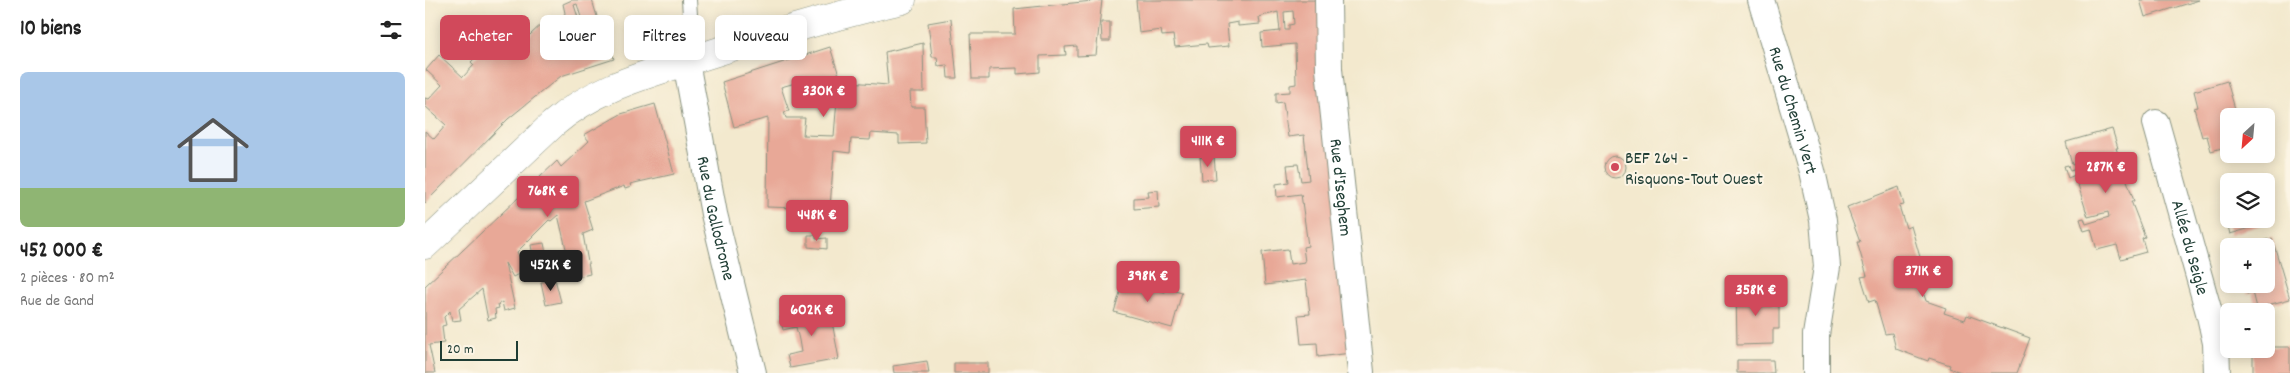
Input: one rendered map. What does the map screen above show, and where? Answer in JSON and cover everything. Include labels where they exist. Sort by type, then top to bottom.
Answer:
[{"type":"main road","points":[[705,56],[803,26],[902,0]]},
{"type":"main road","points":[[425,245],[553,124],[593,96],[613,86],[691,60]]},
{"type":"street","name":"Rue d'Iseghem","points":[[1328,0],[1329,69],[1361,372]]},
{"type":"street","name":"Rue du Chemin Vert","points":[[1761,0],[1812,171],[1823,220],[1827,267],[1816,335],[1816,373]]},
{"type":"street","name":"Rue du Gallodrome","points":[[694,60],[714,214],[753,373]]},
{"type":"street","name":"Allée du Seigle","points":[[2156,123],[2210,316],[2216,343],[2217,373]]},
{"type":"lane","points":[[689,0],[690,15]]},
{"type":"building","points":[[572,0],[592,0],[597,15],[580,15],[577,4],[574,5],[577,15],[564,15],[563,4]]},
{"type":"building","points":[[1102,0],[1096,55],[1077,56],[1077,46],[1065,47],[1066,55],[1040,56],[1040,72],[1017,74],[1017,68],[989,69],[989,79],[972,79],[970,34],[1015,34],[1014,9]]},
{"type":"building","points":[[1136,0],[1322,0],[1351,353],[1318,357],[1317,343],[1301,344],[1298,315],[1310,314],[1306,280],[1265,285],[1262,252],[1288,249],[1290,264],[1305,262],[1303,247],[1308,246],[1301,194],[1277,197],[1276,184],[1289,182],[1287,165],[1298,164],[1301,181],[1309,180],[1304,135],[1288,137],[1283,102],[1276,103],[1276,93],[1290,92],[1290,85],[1296,84],[1295,44],[1262,47],[1261,33],[1280,31],[1278,12],[1259,17],[1260,24],[1238,26],[1238,22],[1227,24],[1229,46],[1208,48],[1207,44],[1175,47],[1173,35],[1162,36],[1161,30],[1139,33]],"holes":[[[1293,11],[1294,24],[1289,25],[1289,30],[1285,30],[1284,12]]]},
{"type":"building","points":[[2140,0],[2199,0],[2145,17]]},
{"type":"building","points":[[951,19],[957,78],[948,78],[947,65],[938,66],[937,57],[932,57],[928,23]]},
{"type":"building","points":[[1101,22],[1110,22],[1110,41],[1102,41]]},
{"type":"building","points":[[540,26],[540,60],[611,60],[561,76],[508,119],[425,203],[425,131],[434,139],[446,125],[425,106],[425,98],[429,99],[442,85],[426,70],[439,55],[440,60],[444,60],[463,77],[474,65],[471,62],[473,60],[530,60],[530,35]]},
{"type":"building","points":[[923,43],[924,92],[910,92],[911,107],[924,107],[926,143],[899,144],[899,135],[871,133],[870,140],[851,139],[850,153],[834,151],[830,209],[767,207],[768,118],[734,127],[722,82],[790,60],[807,60],[807,54],[830,47],[839,75],[838,81],[888,85],[885,52]],"holes":[[[810,79],[814,91],[838,87],[834,136],[803,135],[805,118],[786,118],[784,112],[789,111],[781,87]]]},
{"type":"building","points":[[2227,81],[2235,108],[2220,108],[2220,148],[2211,151],[2207,136],[2202,137],[2194,108],[2198,107],[2194,91]]},
{"type":"building","points":[[655,104],[674,174],[630,184],[631,187],[625,189],[624,186],[584,201],[593,230],[583,234],[590,274],[573,278],[558,215],[551,221],[549,220],[517,252],[526,270],[513,277],[505,263],[515,308],[504,311],[502,302],[498,304],[499,308],[495,309],[496,318],[488,320],[482,289],[459,309],[461,320],[452,321],[450,311],[444,317],[446,325],[442,326],[444,343],[429,345],[435,373],[425,373],[425,286],[557,161],[561,167],[589,141],[584,135],[621,114]]},
{"type":"building","points":[[2112,129],[2118,148],[2116,148],[2134,201],[2131,201],[2145,237],[2142,238],[2146,252],[2121,259],[2117,245],[2097,250],[2091,229],[2084,231],[2080,219],[2084,218],[2086,224],[2109,217],[2108,212],[2088,217],[2075,175],[2068,178],[2064,166],[2068,165],[2070,171],[2093,164],[2092,159],[2072,165],[2066,142]]},
{"type":"building","points":[[1214,156],[1216,179],[1202,180],[1200,157]]},
{"type":"building","name":"BEF 264 - Risquons-Tout Ouest","points":[[1615,156],[1625,163],[1626,167],[1619,177],[1615,178],[1605,171],[1604,167],[1611,157]]},
{"type":"building","points":[[1899,187],[1904,205],[1899,206],[1906,228],[1911,226],[1922,264],[1915,265],[1926,301],[1946,308],[1944,313],[1965,320],[1967,315],[2030,338],[2017,373],[1964,373],[1949,368],[1950,365],[1929,358],[1928,361],[1896,349],[1892,333],[1885,334],[1875,300],[1869,302],[1861,277],[1867,276],[1857,242],[1860,242],[1847,207]]},
{"type":"building","points":[[1158,190],[1159,207],[1134,209],[1134,198],[1149,197],[1148,191]]},
{"type":"building","points":[[2228,228],[2251,228],[2230,234]]},
{"type":"building","points":[[808,235],[816,235],[816,239],[827,238],[827,249],[808,247]]},
{"type":"building","points":[[544,243],[548,263],[542,264],[544,275],[537,277],[531,245]]},
{"type":"building","points":[[2275,248],[2290,299],[2275,303],[2255,303],[2252,293],[2275,293]]},
{"type":"building","points":[[1125,276],[1143,281],[1141,286],[1165,292],[1167,288],[1182,292],[1172,328],[1114,312]]},
{"type":"building","points":[[555,279],[561,302],[546,305],[541,282]]},
{"type":"building","points":[[1736,290],[1773,290],[1773,305],[1779,306],[1779,329],[1773,329],[1773,344],[1737,345]]},
{"type":"building","points":[[829,306],[839,359],[790,368],[787,355],[801,352],[799,340],[796,327],[783,330],[780,317]]},
{"type":"building","points":[[2275,347],[2290,347],[2290,373],[2253,373],[2253,358],[2275,358]]},
{"type":"building","points":[[1737,360],[1773,360],[1774,373],[1737,373]]},
{"type":"building","points":[[927,361],[929,373],[894,373],[893,366]]},
{"type":"building","points":[[954,363],[988,363],[988,373],[954,373]]},
{"type":"place","name":"BEF 264 - Risquons-Tout Ouest","points":[[1615,167]]}]
